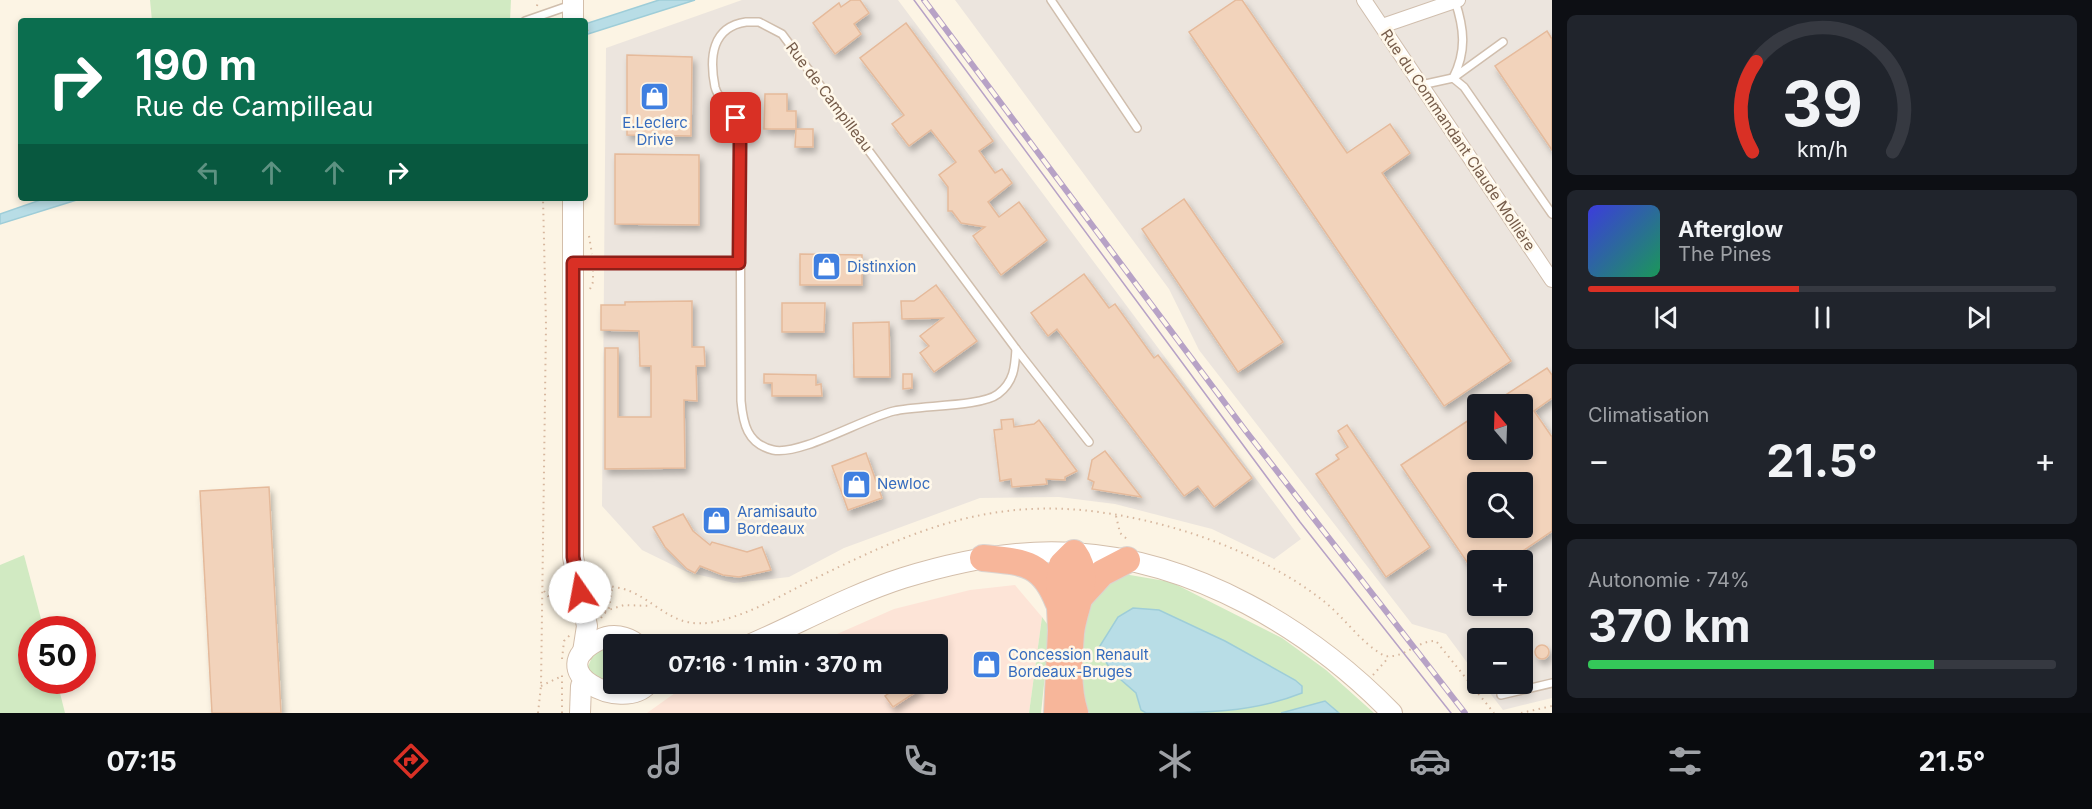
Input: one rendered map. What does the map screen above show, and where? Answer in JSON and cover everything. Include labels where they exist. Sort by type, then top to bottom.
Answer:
[{"type":"highway","points":[[1057,713],[1070,602],[1083,571],[1074,552]]},
{"type":"highway","points":[[983,558],[1019,562],[1036,568],[1070,602],[1069,681],[1075,713]]},
{"type":"highway","points":[[1070,602],[1102,573],[1127,560]]},
{"type":"main road","points":[[573,201],[573,557],[587,626],[578,675],[580,713]]},
{"type":"main road","points":[[772,634],[862,592],[936,568],[983,558],[1074,552],[1127,560],[1214,588],[1275,619],[1331,657],[1392,713]]},
{"type":"main road","points":[[580,592],[602,626],[617,634]]},
{"type":"main road","points":[[583,652],[592,643],[603,638]]},
{"type":"main road","points":[[580,686],[595,703],[613,709],[635,701],[641,694]]},
{"type":"street","name":"Rue du Commandant Claude Mollière","points":[[1364,0],[1552,280]]},
{"type":"street","points":[[1382,26],[1456,0]]},
{"type":"lane","points":[[1051,0],[1137,128]]},
{"type":"lane","points":[[1454,78],[1460,66],[1464,41],[1456,0]]},
{"type":"lane","points":[[542,18],[577,12]]},
{"type":"lane","name":"Rue de Campilleau","points":[[1016,349],[1015,370],[1008,384],[997,395],[982,400],[893,411],[792,449],[774,450],[756,443],[743,425],[741,400],[740,141],[736,118],[715,89],[714,54],[719,35],[730,24],[759,22],[782,34],[1016,349],[1089,442]]},
{"type":"lane","points":[[1421,85],[1454,78],[1503,42]]},
{"type":"lane","points":[[1454,78],[1474,98],[1552,214]]},
{"type":"lane","points":[[573,263],[739,263]]},
{"type":"lane","points":[[1501,695],[1552,683]]},
{"type":"path","points":[[538,713],[541,686],[546,326],[543,201]]},
{"type":"path","points":[[612,588],[634,593],[664,614],[688,623],[727,618],[875,550],[925,530],[979,514],[1031,508],[1080,510],[1185,532],[1256,560],[1321,598],[1380,654],[1389,657]]},
{"type":"path","points":[[1372,676],[1389,657],[1430,641],[1436,641],[1494,713]]},
{"type":"path","points":[[541,686],[562,676]]},
{"type":"path","points":[[1521,713],[1552,706]]},
{"type":"shaded area","points":[[742,0],[898,0],[1301,539],[1274,559],[1212,529],[1115,504],[1059,497],[980,498],[844,548],[789,577],[734,583],[687,572],[642,550],[602,506],[606,48]]},
{"type":"shaded area","points":[[955,0],[1552,0],[1552,698],[1503,710],[1491,694],[1533,694],[1533,628],[1467,628],[1467,662],[1446,634],[1412,624],[1199,350],[1169,289]]},
{"type":"shaded area","name":"Concession Renault Bordeaux-Bruges","points":[[1015,585],[1042,617],[1029,713],[647,713],[674,694],[948,694],[948,634],[837,634],[894,609],[970,590]]},
{"type":"green space","points":[[150,0],[511,0],[510,18],[152,18]]},
{"type":"green space","points":[[24,555],[40,616],[18,616],[18,694],[60,694],[65,713],[0,713],[0,565]]},
{"type":"green space","points":[[1124,574],[1171,582],[1282,638],[1326,670],[1374,713],[1086,713],[1078,650],[1082,618],[1095,590]]},
{"type":"green space","points":[[1042,617],[1050,628],[1041,713],[1029,713]]},
{"type":"green space","points":[[603,650],[603,684],[586,671],[594,653]]},
{"type":"water","points":[[659,0],[695,0],[588,34],[588,23]]},
{"type":"water","points":[[37,201],[73,201],[0,224],[0,214]]},
{"type":"water","points":[[1133,608],[1159,610],[1225,641],[1295,680],[1302,686],[1302,693],[1264,705],[1245,708],[1206,712],[1146,713],[1141,710],[1136,693],[1112,672],[1098,649],[1118,617]]},
{"type":"water","points":[[1325,701],[1339,713],[1281,713]]},
{"type":"building","points":[[851,0],[860,0],[869,13],[854,24],[861,34],[835,54],[813,23],[839,3],[841,7]]},
{"type":"building","points":[[1236,0],[1242,0],[1347,153],[1390,124],[1410,153],[1382,173],[1511,361],[1444,406],[1189,32]]},
{"type":"building","points":[[906,23],[993,141],[979,151],[995,173],[1002,169],[1012,183],[988,202],[999,217],[1019,202],[1047,240],[1001,275],[973,236],[985,227],[961,223],[952,211],[948,211],[948,187],[939,175],[956,162],[931,130],[909,146],[892,124],[904,115],[860,58]]},
{"type":"building","points":[[1547,31],[1552,39],[1552,150],[1495,66]]},
{"type":"building","points":[[627,55],[692,57],[691,136],[627,135]]},
{"type":"building","points":[[765,94],[787,94],[787,111],[796,111],[796,129],[764,129]]},
{"type":"building","points":[[796,129],[813,129],[813,147],[795,147]]},
{"type":"building","points":[[615,154],[699,155],[699,225],[615,224]]},
{"type":"building","points":[[1184,199],[1283,342],[1238,372],[1142,229]]},
{"type":"building","points":[[800,254],[862,255],[862,285],[800,285]]},
{"type":"building","points":[[1084,274],[1109,308],[1115,304],[1154,358],[1158,355],[1252,478],[1214,507],[1198,486],[1184,496],[1057,329],[1048,336],[1031,313]]},
{"type":"building","points":[[936,285],[977,341],[934,372],[920,353],[929,346],[920,336],[943,318],[902,319],[901,301],[914,301]]},
{"type":"building","points":[[692,301],[692,347],[704,347],[705,366],[696,366],[697,401],[684,400],[685,468],[605,469],[605,348],[618,348],[618,417],[651,417],[651,366],[640,366],[639,331],[601,330],[601,305],[625,305],[625,302]]},
{"type":"building","points":[[782,303],[825,303],[824,332],[782,332]]},
{"type":"building","points":[[889,322],[890,377],[854,377],[853,323]]},
{"type":"building","points":[[1547,368],[1552,375],[1552,398],[1534,411],[1552,437],[1552,531],[1524,550],[1467,550],[1467,562],[1401,465],[1467,421],[1467,460],[1533,460],[1533,394],[1507,394]]},
{"type":"building","points":[[764,374],[816,375],[816,385],[821,384],[822,396],[772,396],[772,383],[764,383]]},
{"type":"building","points":[[903,374],[912,374],[912,388],[903,389]]},
{"type":"building","points":[[1013,419],[1014,427],[1034,424],[1039,420],[1077,471],[1065,477],[1065,480],[1046,479],[1047,484],[1012,487],[1011,479],[1000,481],[994,430],[1002,429],[1001,420]]},
{"type":"building","points":[[1347,425],[1430,547],[1386,577],[1316,474],[1339,459],[1336,455],[1348,447],[1338,431]]},
{"type":"building","points":[[1105,451],[1141,497],[1092,489],[1094,482],[1088,479],[1092,460]]},
{"type":"building","points":[[866,453],[882,498],[848,510],[832,466]]},
{"type":"building","points":[[269,487],[281,713],[212,713],[200,491]]},
{"type":"building","points":[[683,514],[693,531],[710,545],[712,542],[747,552],[762,547],[771,570],[739,577],[723,575],[700,566],[695,573],[687,569],[665,547],[653,527]]},
{"type":"building","points":[[1539,645],[1545,645],[1549,652],[1545,659],[1539,659],[1535,655],[1535,649]]},
{"type":"building","points":[[888,694],[913,694],[893,707],[885,696]]},
{"type":"tram line","points":[[914,0],[1300,522],[1451,713]]},
{"type":"railway","points":[[924,0],[1245,430],[1465,713]]},
{"type":"place","name":"E.Leclerc Drive","points":[[655,96]]},
{"type":"place","name":"Distinxion","points":[[826,267]]},
{"type":"place","name":"Newloc","points":[[856,484]]},
{"type":"place","name":"Aramisauto Bordeaux","points":[[716,521]]},
{"type":"place","name":"Concession Renault Bordeaux-Bruges","points":[[987,664]]},
{"type":"route","points":[[580,592],[573,557],[573,263],[739,263],[740,141],[736,118]]}]
